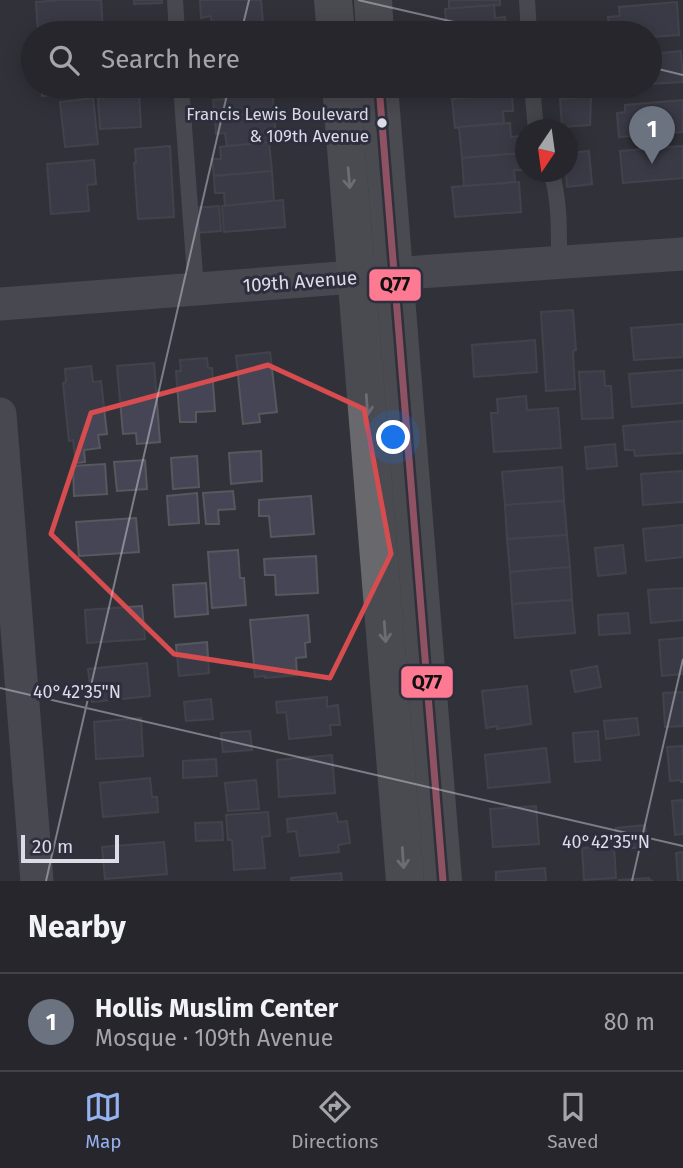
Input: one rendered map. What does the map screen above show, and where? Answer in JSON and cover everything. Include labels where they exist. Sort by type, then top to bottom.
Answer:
[{"type":"main road","points":[[333,0],[335,21]]},
{"type":"main road","points":[[373,0],[374,21]]},
{"type":"main road","points":[[343,98],[375,275],[443,881]]},
{"type":"main road","points":[[379,98],[375,275],[405,881]]},
{"type":"street","name":"109th Avenue","points":[[0,304],[683,254]]},
{"type":"street","points":[[0,414],[37,881]]},
{"type":"lane","points":[[175,0],[176,21]]},
{"type":"lane","points":[[527,0],[528,21]]},
{"type":"lane","points":[[182,98],[196,289]]},
{"type":"lane","points":[[533,98],[535,119]]},
{"type":"lane","points":[[554,182],[559,263]]},
{"type":"highlighted area","points":[[268,365],[364,409],[391,554],[330,678],[174,654],[51,534],[91,413]]},
{"type":"building","points":[[101,0],[102,21],[37,21],[36,2]]},
{"type":"building","points":[[134,0],[162,0],[162,3],[134,4]]},
{"type":"building","points":[[200,0],[261,0],[263,21],[211,21],[211,16],[201,18]]},
{"type":"building","points":[[449,0],[500,0],[500,5],[449,9]]},
{"type":"building","points":[[677,2],[679,35],[662,36],[662,21],[608,21],[608,17],[620,16],[619,7]]},
{"type":"building","points":[[494,5],[495,18],[505,17],[506,21],[446,21],[445,9]]},
{"type":"building","points":[[681,51],[683,82],[662,83],[662,53]]},
{"type":"building","points":[[93,98],[98,144],[65,147],[60,102]]},
{"type":"building","points":[[98,98],[139,98],[141,127],[100,129]]},
{"type":"building","points":[[273,98],[274,112],[215,117],[213,100]]},
{"type":"building","points":[[512,98],[513,111],[503,111],[504,123],[455,128],[452,99]]},
{"type":"building","points":[[591,98],[590,125],[578,126],[578,119],[561,119],[560,99]]},
{"type":"building","points":[[683,100],[683,132],[619,137],[617,113],[625,112],[625,105]]},
{"type":"building","points":[[274,112],[276,142],[227,146],[225,133],[216,134],[215,117]]},
{"type":"building","points":[[510,123],[511,137],[515,137],[515,154],[462,158],[459,127]]},
{"type":"building","points":[[269,142],[272,171],[214,176],[212,159],[221,159],[220,147]]},
{"type":"building","points":[[170,146],[174,217],[138,219],[135,149]]},
{"type":"building","points":[[683,146],[683,178],[623,183],[620,151]]},
{"type":"building","points":[[589,151],[592,184],[567,187],[567,182],[578,182],[578,152]]},
{"type":"building","points":[[515,154],[515,182],[464,186],[462,158]]},
{"type":"building","points":[[94,160],[96,184],[87,185],[89,211],[51,214],[47,164]]},
{"type":"building","points":[[272,171],[274,201],[225,206],[224,193],[215,193],[214,176]]},
{"type":"building","points":[[519,182],[521,212],[455,217],[452,187]]},
{"type":"building","points":[[283,200],[285,227],[224,232],[222,206]]},
{"type":"building","points":[[219,206],[221,231],[197,233],[195,208]]},
{"type":"building","points":[[573,310],[575,389],[546,391],[541,312]]},
{"type":"building","points":[[683,324],[683,357],[634,360],[631,328]]},
{"type":"building","points":[[535,340],[537,372],[474,377],[472,345]]},
{"type":"building","points":[[270,352],[277,412],[259,414],[260,422],[243,424],[236,356]]},
{"type":"building","points":[[207,358],[208,368],[212,368],[215,411],[196,412],[196,422],[180,422],[176,371],[181,371],[180,360]]},
{"type":"building","points":[[154,363],[160,442],[137,444],[136,433],[123,434],[117,366]]},
{"type":"building","points":[[91,366],[93,382],[101,381],[107,434],[98,435],[100,448],[84,450],[85,462],[76,463],[73,440],[69,441],[63,383],[66,382],[65,369]]},
{"type":"building","points":[[683,370],[683,403],[632,407],[629,374]]},
{"type":"building","points":[[604,371],[605,386],[611,386],[613,418],[582,419],[579,372]]},
{"type":"building","points":[[526,396],[527,410],[558,408],[561,448],[494,452],[491,413],[498,413],[497,399]]},
{"type":"building","points":[[683,421],[683,453],[635,456],[634,450],[625,450],[623,426]]},
{"type":"building","points":[[615,444],[617,466],[587,469],[585,447]]},
{"type":"building","points":[[261,451],[262,481],[231,484],[229,453]]},
{"type":"building","points":[[197,456],[199,487],[173,489],[171,458]]},
{"type":"building","points":[[145,460],[147,489],[117,491],[114,462]]},
{"type":"building","points":[[105,464],[107,494],[74,496],[73,466]]},
{"type":"building","points":[[562,467],[564,501],[505,505],[502,472]]},
{"type":"building","points":[[683,471],[683,502],[643,505],[641,474]]},
{"type":"building","points":[[233,491],[235,509],[218,510],[219,524],[206,524],[203,493]]},
{"type":"building","points":[[197,493],[199,523],[169,525],[167,496]]},
{"type":"building","points":[[311,496],[314,534],[271,537],[269,516],[259,516],[259,500]]},
{"type":"building","points":[[564,501],[567,535],[507,539],[505,505]]},
{"type":"building","points":[[136,518],[139,552],[79,556],[76,522]]},
{"type":"building","points":[[683,525],[683,557],[646,561],[643,529]]},
{"type":"building","points":[[567,535],[570,567],[510,572],[507,539]]},
{"type":"building","points":[[623,545],[626,573],[598,576],[595,548]]},
{"type":"building","points":[[238,550],[246,605],[212,608],[208,552]]},
{"type":"building","points":[[316,556],[318,593],[276,595],[275,575],[265,575],[264,559]]},
{"type":"building","points":[[570,567],[572,600],[512,604],[510,572]]},
{"type":"building","points":[[206,583],[208,614],[175,617],[173,585]]},
{"type":"building","points":[[683,588],[683,620],[651,623],[648,590]]},
{"type":"building","points":[[572,600],[575,633],[515,638],[512,604]]},
{"type":"building","points":[[142,606],[145,639],[87,643],[85,610]]},
{"type":"building","points":[[628,613],[630,633],[599,635],[598,615]]},
{"type":"building","points":[[308,615],[310,642],[305,643],[306,657],[296,658],[297,675],[255,677],[250,620]]},
{"type":"building","points":[[683,638],[683,674],[662,676],[659,640]]},
{"type":"building","points":[[207,642],[209,673],[179,676],[176,645]]},
{"type":"building","points":[[147,663],[150,696],[92,702],[88,669]]},
{"type":"building","points":[[597,666],[601,687],[575,692],[571,671]]},
{"type":"building","points":[[527,686],[531,724],[486,728],[482,691]]},
{"type":"building","points":[[683,692],[683,726],[665,727],[663,693]]},
{"type":"building","points":[[327,697],[327,707],[338,705],[340,725],[330,725],[331,735],[289,739],[286,712],[277,713],[276,702]]},
{"type":"building","points":[[211,699],[213,719],[186,721],[184,702]]},
{"type":"building","points":[[141,718],[143,756],[96,759],[94,722]]},
{"type":"building","points":[[637,718],[639,735],[606,739],[604,721]]},
{"type":"building","points":[[250,731],[252,750],[223,752],[221,733]]},
{"type":"building","points":[[598,731],[600,760],[575,762],[573,733]]},
{"type":"building","points":[[683,746],[683,782],[670,781],[667,747]]},
{"type":"building","points":[[546,748],[550,782],[488,788],[485,755]]},
{"type":"building","points":[[332,755],[335,793],[279,797],[277,760]]},
{"type":"building","points":[[216,759],[217,776],[183,778],[183,761]]},
{"type":"building","points":[[150,778],[152,797],[157,797],[158,812],[103,817],[100,783]]},
{"type":"building","points":[[256,780],[259,809],[228,811],[225,783]]},
{"type":"building","points":[[683,800],[683,834],[675,835],[672,801]]},
{"type":"building","points":[[536,806],[539,844],[493,847],[490,809]]},
{"type":"building","points":[[268,812],[270,836],[262,837],[265,868],[234,870],[232,840],[228,840],[226,815]]},
{"type":"building","points":[[336,813],[338,822],[347,821],[350,843],[338,845],[339,852],[300,856],[296,831],[288,832],[287,819]]},
{"type":"building","points":[[222,822],[223,840],[196,841],[195,823]]},
{"type":"building","points":[[645,825],[647,847],[617,849],[616,828]]},
{"type":"building","points":[[164,842],[167,874],[105,879],[102,847]]},
{"type":"building","points":[[614,846],[616,878],[584,880],[582,848]]},
{"type":"building","points":[[683,852],[683,881],[678,881],[676,853]]},
{"type":"building","points":[[545,868],[546,881],[496,881],[496,872]]},
{"type":"building","points":[[341,873],[342,881],[291,881],[291,878]]},
{"type":"building","points":[[649,878],[653,881],[618,880]]},
{"type":"transit line","name":"Q77","points":[[380,98],[443,881]]},
{"type":"place","name":"Francis Lewis Boulevard & 109th Avenue","points":[[382,123]]},
{"type":"place","name":"Hollis Muslim Center","points":[[652,164]]}]
